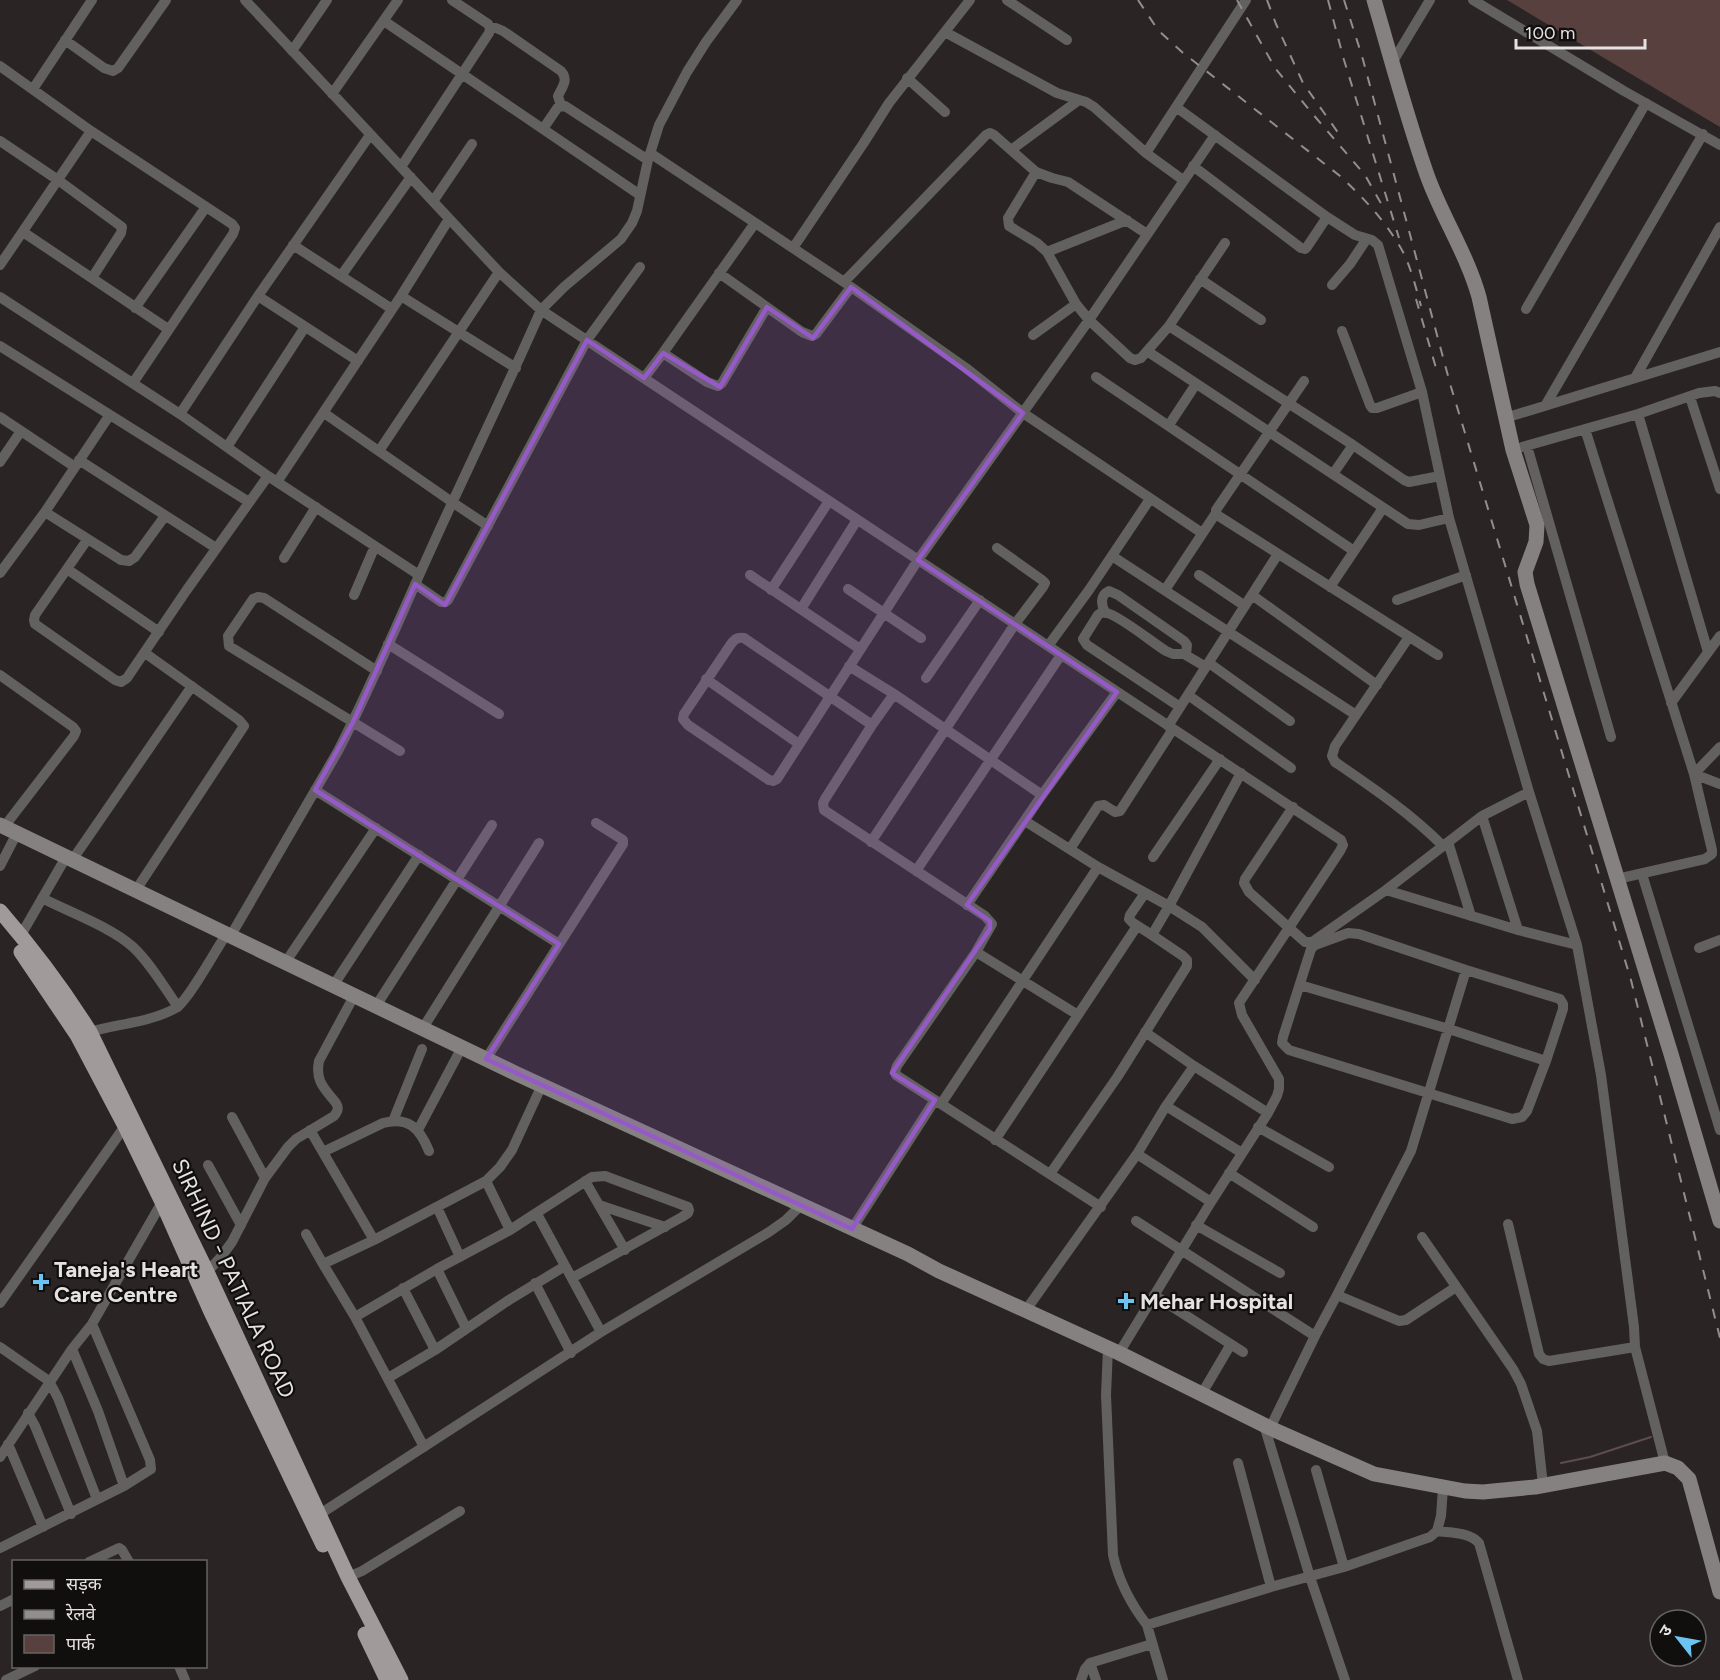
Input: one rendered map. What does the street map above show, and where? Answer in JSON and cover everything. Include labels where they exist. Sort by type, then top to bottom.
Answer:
[{"type":"main road","name":"SIRHIND - PATIALA ROAD","points":[[0,911],[75,1007],[84,1034],[207,1272],[348,1577],[401,1680]]},
{"type":"main road","points":[[0,925],[84,1034],[124,1126],[387,1680]]},
{"type":"street","points":[[33,88],[92,0]]},
{"type":"street","points":[[65,40],[104,68],[113,71],[118,68],[166,0]]},
{"type":"street","points":[[292,51],[327,0]]},
{"type":"street","points":[[332,94],[398,0]]},
{"type":"street","points":[[401,167],[489,33],[488,24],[452,0]]},
{"type":"street","points":[[84,1034],[134,1022],[178,1007],[228,936],[353,722],[541,310],[564,287],[621,239],[632,223],[659,125],[705,42],[737,0]]},
{"type":"street","points":[[793,248],[881,114],[970,0]]},
{"type":"street","points":[[1007,0],[1067,40]]},
{"type":"street","points":[[1146,153],[1246,0]]},
{"type":"street","points":[[1374,0],[1428,177],[1473,275],[1505,418],[1520,448],[1611,737]]},
{"type":"street","points":[[1473,0],[1720,145]]},
{"type":"street","points":[[1392,63],[1427,2]]},
{"type":"street","points":[[251,3],[292,51],[499,272],[541,310],[1341,840],[1343,845],[1239,1004],[1242,1015],[1279,1079],[1280,1089],[1268,1113],[1154,1295],[1114,1351],[1106,1395],[1113,1555],[1124,1590],[1147,1625],[1163,1680]]},
{"type":"street","points":[[384,21],[640,195]]},
{"type":"street","points":[[490,28],[503,31],[564,74],[565,82],[558,96],[561,106]]},
{"type":"street","points":[[945,32],[1057,93],[1094,107],[1146,153],[1183,180]]},
{"type":"street","points":[[0,66],[235,228],[133,383]]},
{"type":"street","points":[[907,78],[945,112]]},
{"type":"street","points":[[1011,150],[1079,100]]},
{"type":"street","points":[[1526,309],[1646,103]]},
{"type":"street","points":[[561,106],[568,107],[649,157],[847,284],[966,368],[1023,413],[1202,534]]},
{"type":"street","points":[[543,129],[561,106]]},
{"type":"street","points":[[1176,107],[1327,217],[1355,235],[1378,244],[1422,392],[1449,518],[1529,792],[1577,945],[1601,1075],[1635,1347],[1665,1463]]},
{"type":"street","points":[[1,262],[92,131]]},
{"type":"street","points":[[719,273],[802,332],[812,336],[816,334],[847,284],[990,133],[1036,172],[1068,182],[1147,234]]},
{"type":"street","points":[[1545,406],[1703,134]]},
{"type":"street","points":[[180,414],[292,246],[370,135]]},
{"type":"street","points":[[872,725],[829,696],[744,638],[739,637],[731,644],[706,679],[683,719],[688,725],[773,781],[777,779],[829,696],[918,560],[1089,320],[1215,135]]},
{"type":"street","points":[[0,141],[122,227],[121,233],[92,278]]},
{"type":"street","points":[[434,200],[472,144]]},
{"type":"street","points":[[1193,166],[1301,248],[1307,247],[1327,217]]},
{"type":"street","points":[[1036,172],[1007,222],[1047,252],[1076,304],[1089,320],[1135,360],[1141,358],[1169,326],[1225,243]]},
{"type":"street","points":[[341,276],[411,177]]},
{"type":"street","points":[[135,308],[206,207]]},
{"type":"street","points":[[87,540],[35,615],[34,620],[35,624],[121,682],[127,678],[145,653],[249,502],[273,479],[324,412],[449,219]]},
{"type":"street","points":[[1047,252],[1127,220]]},
{"type":"street","points":[[644,378],[755,223]]},
{"type":"street","points":[[1635,378],[1720,227]]},
{"type":"street","points":[[23,232],[168,329]]},
{"type":"street","points":[[1332,285],[1366,240]]},
{"type":"street","points":[[292,246],[392,309]]},
{"type":"street","points":[[0,297],[180,414],[375,546],[445,603],[587,340],[640,267]]},
{"type":"street","points":[[379,451],[499,272]]},
{"type":"street","points":[[1200,279],[1261,320]]},
{"type":"street","points":[[258,296],[358,361]]},
{"type":"street","points":[[401,296],[516,368]]},
{"type":"street","points":[[1033,335],[1076,304]]},
{"type":"street","points":[[663,353],[707,382],[718,386],[722,383],[767,307]]},
{"type":"street","points":[[1169,326],[1409,482],[1440,476]]},
{"type":"street","points":[[227,447],[305,327]]},
{"type":"street","points":[[1342,331],[1372,408],[1422,392]]},
{"type":"street","points":[[0,346],[249,502]]},
{"type":"street","points":[[1505,418],[1719,350]]},
{"type":"street","points":[[1147,351],[1403,521],[1413,525],[1449,518]]},
{"type":"street","points":[[1096,377],[1354,551]]},
{"type":"street","points":[[1165,590],[1240,473],[1304,381]]},
{"type":"street","points":[[1169,425],[1196,384]]},
{"type":"street","points":[[1520,448],[1705,392],[1720,393]]},
{"type":"street","points":[[1690,397],[1720,489]]},
{"type":"street","points":[[324,412],[488,526]]},
{"type":"street","points":[[1638,414],[1708,652]]},
{"type":"street","points":[[0,573],[45,512],[109,416]]},
{"type":"street","points":[[0,417],[216,548]]},
{"type":"street","points":[[1585,429],[1694,774],[1712,854],[1706,859],[1617,879]]},
{"type":"street","points":[[0,462],[21,431]]},
{"type":"street","points":[[1333,474],[1353,445]]},
{"type":"street","points":[[1520,448],[1537,525],[1536,542],[1525,572],[1527,584],[1720,1221]]},
{"type":"street","points":[[1048,646],[1150,499]]},
{"type":"street","points":[[771,590],[829,501]]},
{"type":"street","points":[[284,558],[316,507]]},
{"type":"street","points":[[1330,587],[1383,507]]},
{"type":"street","points":[[45,512],[121,560],[129,561],[135,557],[165,516]]},
{"type":"street","points":[[1216,513],[1438,655]]},
{"type":"street","points":[[801,609],[857,520]]},
{"type":"street","points":[[354,595],[375,546]]},
{"type":"street","points":[[871,842],[944,729],[1044,583],[997,548]]},
{"type":"street","points":[[1070,849],[1098,806],[1104,805],[1115,812],[1120,811],[1171,727],[1180,707],[1278,554]]},
{"type":"street","points":[[1112,556],[1356,715]]},
{"type":"street","points":[[67,569],[159,632]]},
{"type":"street","points":[[1199,575],[1245,606]]},
{"type":"street","points":[[1397,600],[1466,575]]},
{"type":"street","points":[[750,576],[860,649]]},
{"type":"street","points":[[848,589],[921,638]]},
{"type":"street","points":[[1186,655],[1187,645],[1184,641],[1118,595],[1109,591],[1102,597],[1105,612],[1118,618],[1166,651],[1186,655],[1208,665],[1290,721]]},
{"type":"street","points":[[1252,595],[1377,684]]},
{"type":"street","points":[[377,671],[264,598],[253,599],[228,636],[229,646],[400,751]]},
{"type":"street","points":[[926,678],[980,600]]},
{"type":"street","points":[[1105,612],[1098,615],[1084,635],[1084,642],[1180,707]]},
{"type":"street","points":[[1671,703],[1720,636]]},
{"type":"street","points":[[1409,637],[1335,746],[1332,756],[1335,762],[1402,808],[1445,844],[1471,916]]},
{"type":"street","points":[[388,644],[499,714]]},
{"type":"street","points":[[136,890],[244,726],[240,720],[145,653]]},
{"type":"street","points":[[916,871],[1061,655]]},
{"type":"street","points":[[849,666],[1042,795]]},
{"type":"street","points":[[0,675],[76,731],[7,828],[0,866]]},
{"type":"street","points":[[706,679],[799,744]]},
{"type":"street","points":[[21,935],[69,858],[192,686]]},
{"type":"street","points":[[967,904],[1117,692]]},
{"type":"street","points":[[894,694],[872,725],[822,807],[871,842],[985,916],[992,924],[895,1069],[896,1075],[1101,1207]]},
{"type":"street","points":[[1188,695],[1291,768]]},
{"type":"street","points":[[1694,774],[1720,747]]},
{"type":"street","points":[[1153,857],[1220,759]]},
{"type":"street","points":[[1152,935],[1241,773]]},
{"type":"street","points":[[1694,774],[1720,784]]},
{"type":"street","points":[[315,790],[559,944]]},
{"type":"street","points":[[1293,807],[1244,883],[1249,892],[1305,942],[1312,942],[1386,890],[1482,816],[1529,792]]},
{"type":"street","points":[[1482,816],[1518,930]]},
{"type":"street","points":[[1025,821],[1098,867],[1145,892],[1202,927],[1255,980]]},
{"type":"street","points":[[486,1059],[623,844],[622,840],[596,823]]},
{"type":"street","points":[[376,1006],[492,825]]},
{"type":"street","points":[[7,828],[486,1059],[1114,1351],[1267,1427],[1374,1474],[1443,1488],[1483,1492],[1543,1485],[1665,1463],[1678,1468],[1689,1479],[1720,1592]]},
{"type":"street","points":[[285,963],[376,828]]},
{"type":"street","points":[[423,1028],[539,843]]},
{"type":"street","points":[[333,986],[419,855]]},
{"type":"street","points":[[852,1229],[1098,867]]},
{"type":"street","points":[[1642,874],[1720,1130]]},
{"type":"street","points":[[1386,890],[1518,930],[1577,945]]},
{"type":"street","points":[[1050,1174],[1118,1076],[1187,966],[1187,960],[1183,956],[1129,919],[1145,892]]},
{"type":"street","points":[[42,898],[116,935],[130,945],[142,957],[178,1007]]},
{"type":"street","points":[[995,1140],[1137,926]]},
{"type":"street","points":[[1348,933],[1359,934],[1560,999],[1563,1009],[1527,1112],[1522,1117],[1512,1119],[1284,1047],[1283,1037],[1300,985],[1308,956],[1315,945],[1348,933]]},
{"type":"street","points":[[1699,948],[1720,940]]},
{"type":"street","points":[[976,951],[1078,1015]]},
{"type":"street","points":[[1345,1680],[1310,1577],[1267,1427],[1411,1152],[1466,970]]},
{"type":"street","points":[[1300,985],[1449,1029],[1546,1061]]},
{"type":"street","points":[[207,1272],[232,1242],[265,1178],[288,1147],[296,1138],[338,1112],[338,1106],[319,1080],[317,1069],[319,1060],[354,996]]},
{"type":"street","points":[[1145,1032],[1268,1113]]},
{"type":"street","points":[[418,1130],[462,1047]]},
{"type":"street","points":[[393,1121],[422,1049]]},
{"type":"street","points":[[1026,1310],[1101,1207],[1194,1066]]},
{"type":"street","points":[[323,1264],[486,1181],[512,1150],[542,1085]]},
{"type":"street","points":[[1166,1106],[1242,1153]]},
{"type":"street","points":[[232,1117],[265,1178]]},
{"type":"street","points":[[323,1152],[393,1121],[403,1121],[418,1130],[429,1151]]},
{"type":"street","points":[[0,1303],[124,1126]]},
{"type":"street","points":[[1258,1126],[1329,1167]]},
{"type":"street","points":[[310,1130],[374,1240]]},
{"type":"street","points":[[1137,1154],[1211,1202]]},
{"type":"street","points":[[208,1165],[241,1225]]},
{"type":"street","points":[[1229,1173],[1313,1227]]},
{"type":"street","points":[[355,1317],[436,1269],[510,1230],[592,1177],[605,1176],[688,1207],[688,1213],[572,1278]]},
{"type":"street","points":[[486,1181],[510,1230]]},
{"type":"street","points":[[585,1181],[625,1250]]},
{"type":"street","points":[[0,1457],[49,1382],[92,1324],[162,1202]]},
{"type":"street","points":[[599,1205],[665,1227]]},
{"type":"street","points":[[320,1514],[572,1353],[601,1332],[769,1232],[801,1205]]},
{"type":"street","points":[[437,1207],[460,1257]]},
{"type":"street","points":[[537,1214],[601,1332]]},
{"type":"street","points":[[1136,1221],[1315,1336]]},
{"type":"street","points":[[1508,1224],[1542,1359],[1549,1361],[1635,1347]]},
{"type":"street","points":[[1197,1225],[1280,1273]]},
{"type":"street","points":[[306,1234],[355,1317],[424,1447]]},
{"type":"street","points":[[1422,1238],[1521,1383],[1537,1431],[1543,1485]]},
{"type":"street","points":[[387,1378],[435,1350],[535,1283],[565,1266]]},
{"type":"street","points":[[436,1269],[466,1328]]},
{"type":"street","points":[[535,1283],[572,1353]]},
{"type":"street","points":[[1337,1295],[1399,1321],[1406,1320],[1456,1287]]},
{"type":"street","points":[[403,1288],[435,1350]]},
{"type":"street","points":[[1154,1295],[1243,1352]]},
{"type":"street","points":[[0,1548],[71,1514],[151,1469],[150,1460],[92,1324]]},
{"type":"street","points":[[1201,1395],[1231,1344]]},
{"type":"street","points":[[0,1347],[49,1382],[58,1398],[97,1499]]},
{"type":"street","points":[[72,1349],[98,1410],[124,1486]]},
{"type":"street","points":[[28,1413],[71,1514]]},
{"type":"street","points":[[9,1444],[43,1527]]},
{"type":"street","points":[[1238,1463],[1271,1587]]},
{"type":"street","points":[[1316,1470],[1344,1567]]},
{"type":"street","points":[[1147,1625],[1344,1567],[1430,1537],[1437,1531],[1441,1516],[1443,1488]]},
{"type":"street","points":[[348,1577],[362,1571],[460,1511]]},
{"type":"street","points":[[1437,1531],[1467,1536],[1479,1543],[1518,1680]]},
{"type":"street","points":[[93,1560],[118,1548],[122,1550],[128,1560]]},
{"type":"street","points":[[1081,1680],[1090,1663],[1152,1644]]},
{"type":"street","points":[[1090,1663],[1096,1680]]},
{"type":"street","points":[[6,1680],[31,1668]]},
{"type":"highlighted area","points":[[851,287],[1023,413],[918,560],[1117,692],[967,905],[990,921],[990,929],[892,1073],[935,1100],[852,1229],[486,1059],[559,944],[315,790],[353,722],[415,584],[445,605],[587,340],[644,378],[663,353],[720,387],[767,307],[813,338]]},
{"type":"green space","points":[[1507,0],[1720,0],[1720,127]]},
{"type":"waterway","points":[[1561,1463],[1590,1457],[1651,1437]]},
{"type":"railway","points":[[1138,0],[1158,30],[1182,52],[1340,176],[1366,202],[1390,231],[1403,252],[1421,306]]},
{"type":"railway","points":[[1237,0],[1275,68],[1365,175],[1383,207]]},
{"type":"railway","points":[[1267,0],[1303,83],[1339,134]]},
{"type":"railway","points":[[1328,0],[1344,60],[1399,238]]},
{"type":"railway","points":[[1344,0],[1362,56],[1451,387],[1631,980],[1720,1338]]},
{"type":"railway","points":[[1416,299],[1436,368]]},
{"type":"place","name":"Taneja's Heart Care Centre","points":[[41,1282]]},
{"type":"place","name":"Mehar Hospital","points":[[1126,1301]]}]
